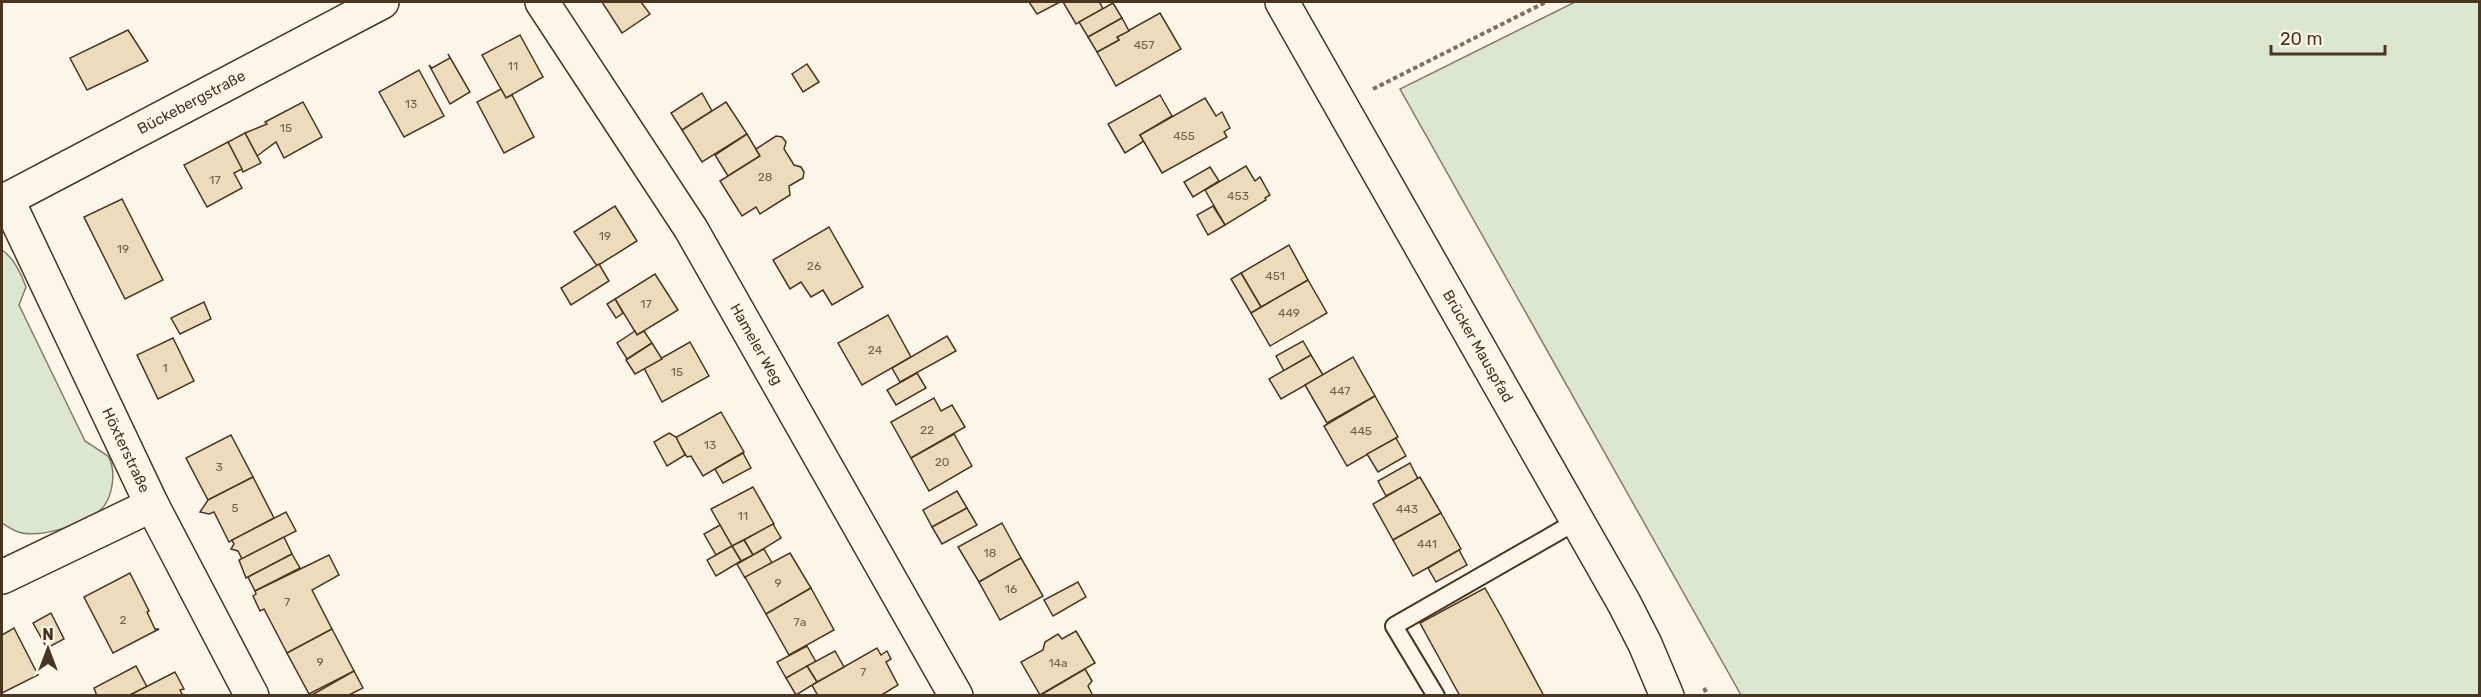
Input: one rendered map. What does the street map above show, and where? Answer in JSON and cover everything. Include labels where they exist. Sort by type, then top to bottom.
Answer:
[{"type":"street","name":"Bückebergstraße","points":[[4,201],[382,2]]},
{"type":"street","name":"Hameler Weg","points":[[542,2],[691,228],[956,696]]},
{"type":"street","name":"Brücker Mauspfad","points":[[1282,2],[1577,521],[1645,644],[1667,696]]},
{"type":"street","name":"Höxterstraße","points":[[4,201],[152,505],[252,696]]},
{"type":"street","points":[[3,574],[152,505]]},
{"type":"lane","points":[[1436,696],[1394,626],[1577,521]]},
{"type":"path","points":[[1339,105],[1546,2]]},
{"type":"green space","points":[[1575,2],[2479,2],[2479,695],[1741,695],[1400,89]]},
{"type":"green space","points":[[2,250],[14,262],[22,276],[26,287],[19,305],[85,441],[108,456],[111,462],[112,486],[103,507],[90,517],[51,532],[31,534],[19,532],[2,523]]},
{"type":"building","points":[[602,2],[641,2],[650,14],[622,33]]},
{"type":"building","points":[[1029,2],[1060,2],[1037,14]]},
{"type":"building","points":[[1063,2],[1102,2],[1100,3],[1103,9],[1076,24]]},
{"type":"building","points":[[1113,3],[1122,18],[1088,37],[1079,22]]},
{"type":"building","points":[[1160,13],[1181,49],[1116,86],[1097,52],[1119,40],[1117,37]]},
{"type":"building","points":[[1122,18],[1129,31],[1117,37],[1119,40],[1097,52],[1088,37]]},
{"type":"building","points":[[128,30],[148,61],[87,90],[70,58]]},
{"type":"building","points":[[520,35],[543,77],[506,98],[482,55]]},
{"type":"building","points":[[448,54],[470,92],[450,104],[429,65],[432,68],[450,58]]},
{"type":"building","points":[[807,64],[819,82],[803,92],[792,74]]},
{"type":"building","points":[[419,70],[444,116],[404,137],[379,92]]},
{"type":"building","points":[[501,89],[506,98],[512,95],[534,137],[504,153],[477,102]]},
{"type":"building","points":[[702,93],[712,111],[682,130],[671,113]]},
{"type":"building","points":[[1160,95],[1172,116],[1140,135],[1144,141],[1125,153],[1108,124]]},
{"type":"building","points":[[1205,98],[1216,116],[1222,112],[1230,128],[1224,132],[1227,137],[1162,173],[1140,135]]},
{"type":"building","points":[[303,102],[322,137],[284,158],[276,142],[257,156],[245,133],[267,124],[265,122]]},
{"type":"building","points":[[726,102],[747,134],[702,162],[682,130]]},
{"type":"building","points":[[245,133],[261,163],[243,172],[228,142]]},
{"type":"building","points":[[747,134],[760,156],[728,176],[715,155]]},
{"type":"building","points":[[776,136],[782,137],[786,142],[784,149],[794,165],[801,167],[804,172],[803,178],[789,186],[790,195],[760,214],[756,207],[742,216],[720,181],[760,156],[756,149]]},
{"type":"building","points":[[228,142],[242,169],[234,173],[242,188],[207,207],[184,165]]},
{"type":"building","points":[[1246,166],[1255,181],[1260,177],[1270,195],[1265,198],[1266,200],[1225,225],[1205,190]]},
{"type":"building","points":[[1210,167],[1219,181],[1193,197],[1184,182]]},
{"type":"building","points":[[122,199],[163,280],[125,299],[84,217]]},
{"type":"building","points":[[615,206],[637,241],[597,266],[574,232]]},
{"type":"building","points":[[1213,206],[1225,225],[1208,235],[1197,215]]},
{"type":"building","points":[[829,227],[863,287],[832,305],[823,290],[811,297],[801,282],[790,289],[773,260]]},
{"type":"building","points":[[1289,245],[1308,280],[1261,307],[1241,273]]},
{"type":"building","points":[[599,264],[609,281],[571,305],[561,288]]},
{"type":"building","points":[[1241,273],[1261,307],[1251,313],[1231,279]]},
{"type":"building","points":[[655,274],[678,310],[637,335],[615,299]]},
{"type":"building","points":[[1308,280],[1327,313],[1270,346],[1251,313]]},
{"type":"building","points":[[615,299],[623,313],[616,318],[607,304]]},
{"type":"building","points":[[204,302],[211,319],[180,334],[171,318]]},
{"type":"building","points":[[888,315],[911,357],[862,385],[838,343]]},
{"type":"building","points":[[635,331],[637,335],[644,331],[652,343],[627,359],[617,343]]},
{"type":"building","points":[[947,336],[956,351],[900,382],[892,368]]},
{"type":"building","points":[[173,338],[194,381],[158,399],[137,355]]},
{"type":"building","points":[[1303,341],[1311,355],[1284,371],[1276,356]]},
{"type":"building","points":[[690,342],[709,376],[662,402],[644,368]]},
{"type":"building","points":[[652,343],[662,359],[635,374],[626,360]]},
{"type":"building","points":[[1311,355],[1323,375],[1281,399],[1269,379]]},
{"type":"building","points":[[1353,357],[1375,396],[1327,423],[1305,385]]},
{"type":"building","points":[[917,373],[926,388],[896,405],[887,390]]},
{"type":"building","points":[[1375,396],[1398,437],[1347,466],[1324,426]]},
{"type":"building","points":[[934,398],[941,411],[952,405],[965,427],[911,458],[891,422]]},
{"type":"building","points":[[721,412],[744,452],[703,476],[691,456],[687,457],[675,438]]},
{"type":"building","points":[[669,433],[676,437],[685,455],[667,466],[654,442]]},
{"type":"building","points":[[954,434],[972,466],[929,491],[911,458]]},
{"type":"building","points":[[231,435],[253,477],[208,500],[186,458]]},
{"type":"building","points":[[1396,438],[1406,456],[1378,472],[1367,454]]},
{"type":"building","points":[[743,453],[751,468],[723,483],[715,469]]},
{"type":"building","points":[[1410,463],[1418,479],[1386,496],[1378,481]]},
{"type":"building","points":[[253,477],[274,518],[229,542],[214,512],[209,514],[200,512],[208,500]]},
{"type":"building","points":[[1420,477],[1441,513],[1393,540],[1373,504]]},
{"type":"building","points":[[753,487],[774,524],[732,546],[711,509]]},
{"type":"building","points":[[957,491],[967,508],[932,527],[923,510]]},
{"type":"building","points":[[967,508],[977,525],[942,544],[932,527]]},
{"type":"building","points":[[286,512],[296,531],[242,559],[238,551],[231,549],[234,544],[232,540]]},
{"type":"building","points":[[1441,513],[1461,549],[1413,576],[1393,540]]},
{"type":"building","points":[[1002,523],[1021,558],[979,582],[958,547]]},
{"type":"building","points":[[773,524],[781,538],[753,555],[744,540]]},
{"type":"building","points":[[720,525],[732,546],[716,555],[704,534]]},
{"type":"building","points":[[284,537],[292,554],[246,578],[239,560]]},
{"type":"building","points":[[744,540],[753,555],[741,561],[732,546]]},
{"type":"building","points":[[732,546],[741,561],[716,576],[707,560]]},
{"type":"building","points":[[764,549],[772,563],[745,578],[737,564]]},
{"type":"building","points":[[1459,550],[1467,565],[1436,582],[1428,568]]},
{"type":"building","points":[[790,553],[811,588],[766,614],[745,577]]},
{"type":"building","points":[[292,554],[300,568],[255,591],[248,577]]},
{"type":"building","points":[[329,555],[339,575],[312,590],[332,629],[287,653],[264,609],[260,611],[253,596],[256,594],[255,591]]},
{"type":"building","points":[[1021,558],[1043,596],[1000,620],[979,582]]},
{"type":"building","points":[[130,573],[149,611],[147,612],[155,629],[159,629],[113,653],[84,597]]},
{"type":"building","points":[[1078,582],[1086,597],[1053,616],[1044,600]]},
{"type":"building","points":[[811,588],[834,630],[789,655],[766,614]]},
{"type":"building","points":[[1485,588],[1544,696],[1460,696],[1420,623]]},
{"type":"building","points":[[51,613],[64,639],[47,648],[33,623]]},
{"type":"building","points":[[14,628],[38,675],[2,693],[2,635]]},
{"type":"building","points":[[332,629],[354,671],[309,694],[287,653]]},
{"type":"building","points":[[1076,631],[1095,663],[1040,695],[1021,662],[1043,650],[1045,642],[1058,634],[1062,639]]},
{"type":"building","points":[[807,646],[816,662],[786,678],[777,662]]},
{"type":"building","points":[[877,648],[881,655],[887,651],[891,659],[886,662],[898,685],[880,696],[818,696],[812,685]]},
{"type":"building","points":[[835,651],[844,667],[817,682],[807,666]]},
{"type":"building","points":[[136,666],[147,687],[128,696],[97,696],[94,688]]},
{"type":"building","points":[[807,666],[817,682],[796,695],[786,678]]},
{"type":"building","points":[[1085,669],[1092,681],[1088,686],[1093,696],[1039,696]]},
{"type":"building","points":[[354,671],[363,688],[347,696],[310,696]]},
{"type":"building","points":[[175,672],[184,689],[180,690],[183,696],[128,696]]}]
